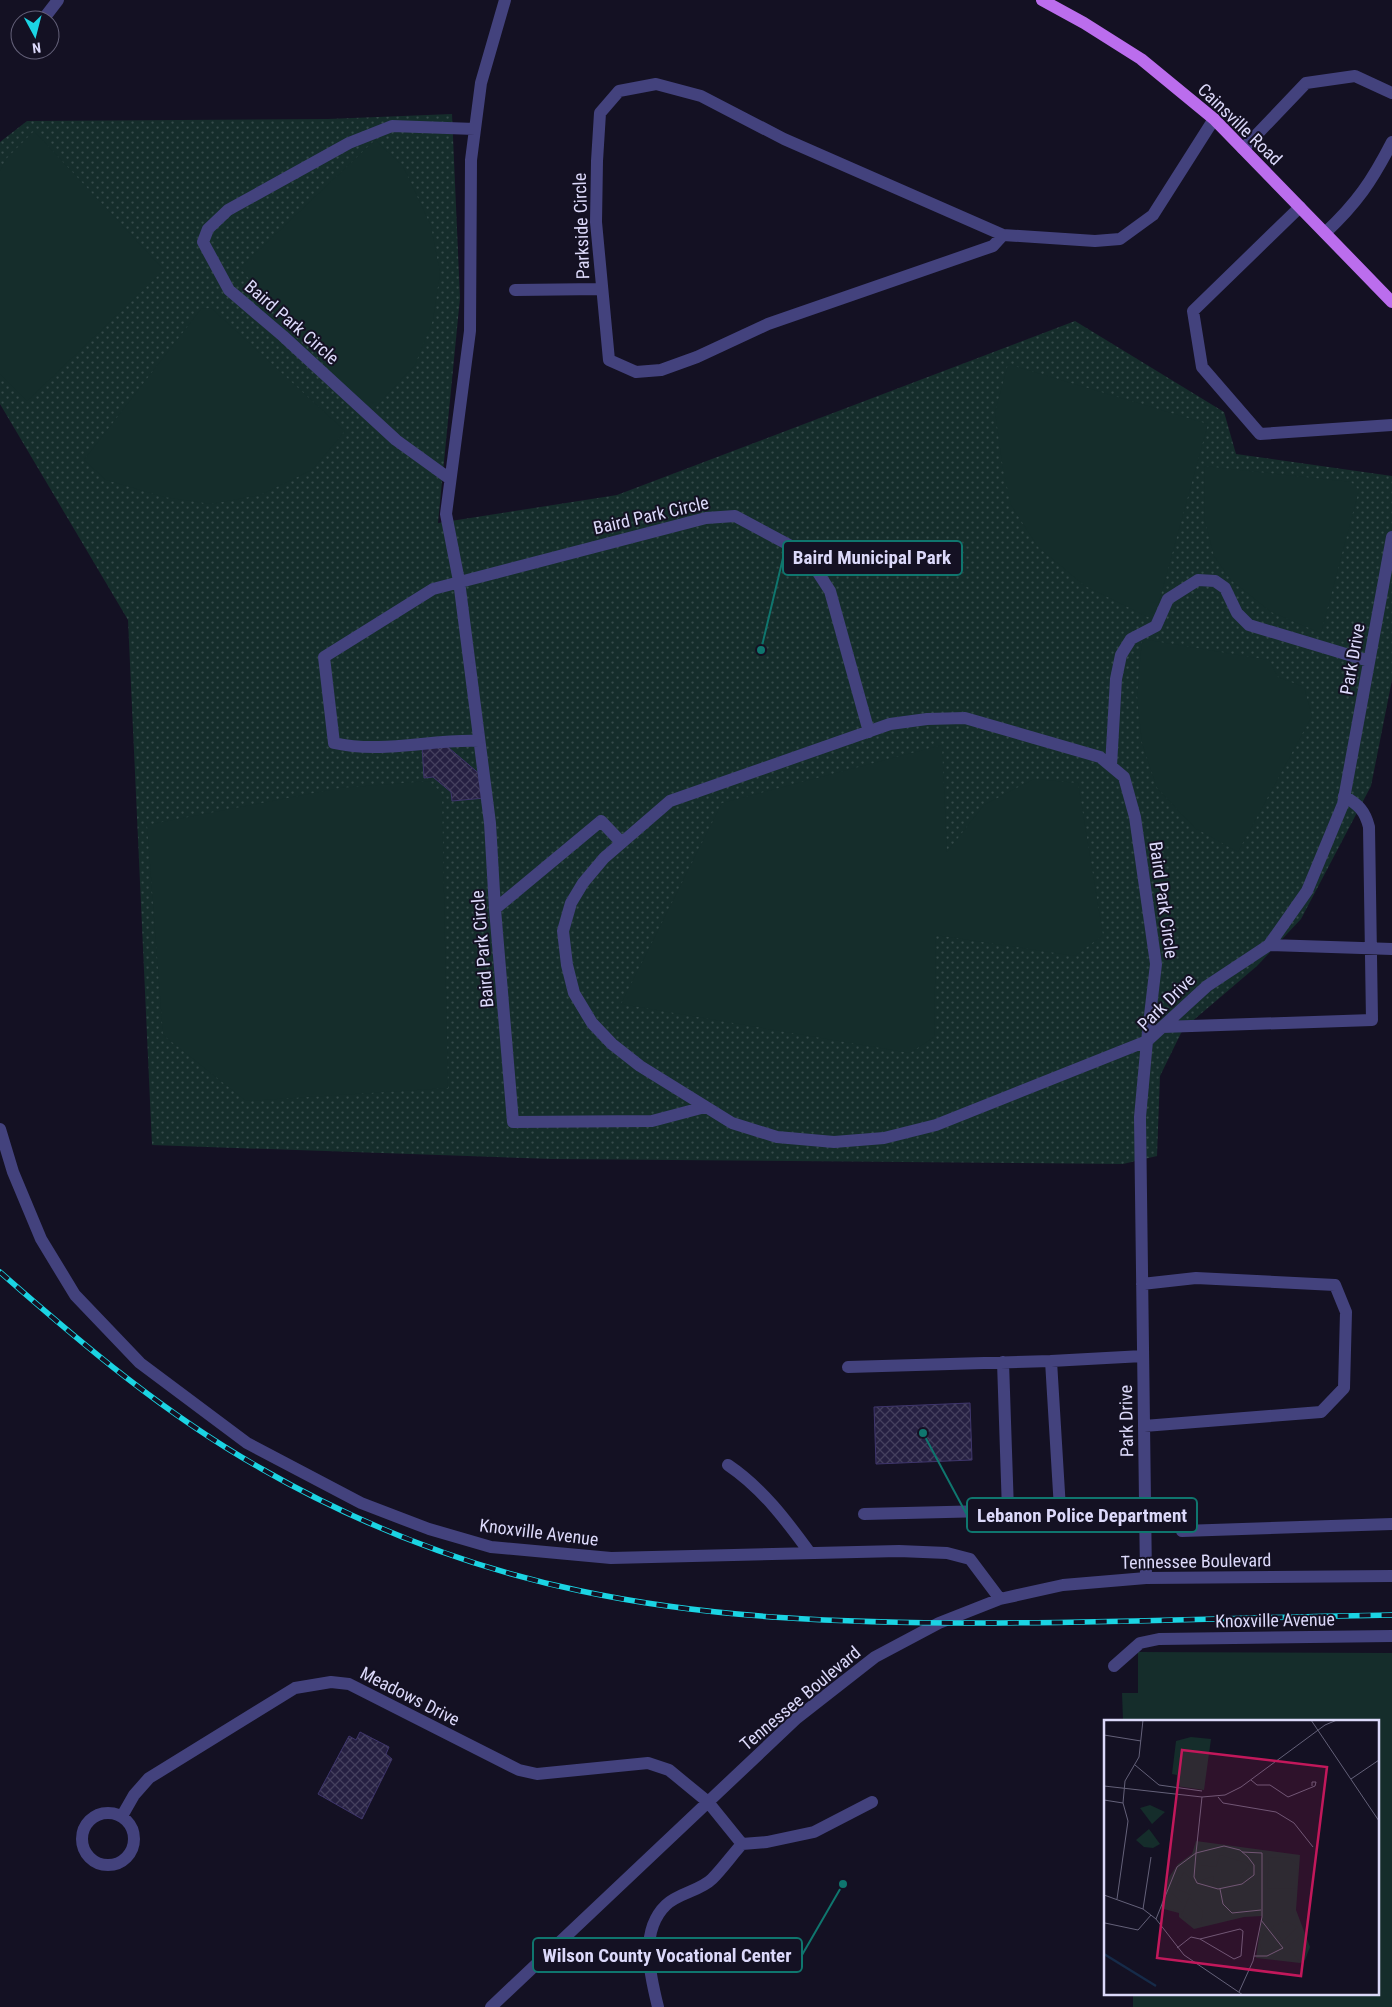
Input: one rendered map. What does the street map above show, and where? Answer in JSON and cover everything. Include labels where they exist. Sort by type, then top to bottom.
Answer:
[{"type":"main road","name":"Cainsville Road","points":[[1042,0],[1141,59],[1214,119],[1392,302]]},
{"type":"street","points":[[50,10],[58,0]]},
{"type":"street","name":"Baird Park Circle","points":[[505,0],[481,83],[471,160],[470,331],[446,514],[458,581],[490,823],[494,909],[513,1122],[652,1121],[705,1107]]},
{"type":"street","points":[[1243,149],[1306,83],[1354,76],[1392,93]]},
{"type":"street","name":"Parkside Circle","points":[[1003,235],[993,246],[768,324],[697,357],[661,370],[636,372],[609,360],[596,222],[600,113],[619,91],[656,84],[701,96],[784,139],[1003,235],[1095,241],[1120,239],[1153,215],[1214,119]]},
{"type":"street","name":"Baird Park Circle","points":[[450,479],[396,440],[283,336],[229,290],[204,242],[208,229],[228,210],[349,144],[392,126],[475,128]]},
{"type":"street","points":[[1325,233],[1352,208],[1375,175],[1392,142]]},
{"type":"street","points":[[1300,207],[1193,310],[1202,367],[1260,434],[1392,425]]},
{"type":"street","points":[[515,290],[601,289]]},
{"type":"street","name":"Baird Park Circle","points":[[458,581],[706,518],[735,516],[806,554],[830,592],[869,732]]},
{"type":"street","name":"Park Drive","points":[[1146,1578],[1140,1117],[1147,1041],[1207,986],[1269,945],[1307,890],[1344,796],[1392,537]]},
{"type":"street","points":[[1111,766],[1116,678],[1121,655],[1131,640],[1156,626],[1168,599],[1198,580],[1215,581],[1225,588],[1237,613],[1249,625],[1369,661]]},
{"type":"street","points":[[458,581],[433,589],[324,657],[334,744],[358,748],[385,749],[435,741],[479,741]]},
{"type":"street","name":"Baird Park Circle","points":[[965,718],[1100,757],[1111,766],[1124,777],[1135,817],[1156,964],[1147,1041],[936,1124],[884,1138],[834,1142],[777,1137],[732,1123],[640,1066],[612,1044],[592,1023],[574,993],[567,965],[562,931],[571,903],[583,883],[622,842],[670,801],[890,724],[927,719],[965,718]]},
{"type":"street","points":[[1162,1027],[1372,1020],[1369,827],[1365,813],[1360,805],[1344,796]]},
{"type":"street","points":[[494,909],[601,821],[622,842]]},
{"type":"street","points":[[1269,945],[1392,949]]},
{"type":"street","name":"Knoxville Avenue","points":[[0,1129],[13,1172],[41,1238],[75,1294],[140,1363],[247,1443],[361,1503],[429,1530],[491,1547],[611,1558],[899,1550],[947,1552],[970,1559],[1000,1599]]},
{"type":"street","points":[[1142,1284],[1196,1278],[1335,1285],[1346,1312],[1344,1388],[1321,1412],[1144,1426]]},
{"type":"street","points":[[848,1367],[1052,1361],[1143,1356]]},
{"type":"street","points":[[1052,1361],[1060,1509]]},
{"type":"street","points":[[1003,1362],[1008,1511]]},
{"type":"street","points":[[728,1465],[747,1478],[785,1518],[810,1553]]},
{"type":"street","points":[[864,1514],[1145,1507]]},
{"type":"street","points":[[1182,1531],[1392,1524]]},
{"type":"street","name":"Tennessee Boulevard","points":[[491,2007],[797,1718],[875,1657],[939,1623],[1000,1599],[1063,1585],[1146,1578],[1392,1576]]},
{"type":"street","name":"Knoxville Avenue","points":[[1114,1666],[1140,1644],[1159,1638],[1392,1636]]},
{"type":"street","name":"Meadows Drive","points":[[122,1816],[134,1795],[149,1778],[295,1688],[331,1682],[349,1684],[519,1770],[537,1774],[648,1763],[669,1770],[708,1802],[742,1844]]},
{"type":"street","points":[[658,2007],[650,1975],[649,1940],[656,1919],[666,1904],[711,1880],[742,1844],[767,1842],[814,1832],[872,1802]]},
{"type":"street","points":[[113,1813],[122,1816],[131,1826],[134,1835],[130,1854],[123,1861],[112,1865],[102,1865],[91,1860],[85,1853],[81,1839],[85,1825],[99,1814],[113,1813]]},
{"type":"green space","points":[[452,114],[460,298],[438,523],[617,495],[1075,321],[1224,412],[1236,454],[1392,476],[1392,680],[1371,786],[1301,919],[1257,966],[1183,1029],[1160,1076],[1157,1156],[1123,1164],[552,1159],[152,1145],[128,620],[0,404],[0,142],[27,121],[328,119]]},
{"type":"green space","points":[[34,131],[164,270],[27,401],[0,374],[0,171],[7,158]]},
{"type":"green space","points":[[375,140],[403,166],[431,226],[440,273],[433,320],[415,365],[368,415],[240,268]]},
{"type":"green space","points":[[211,308],[345,431],[312,470],[260,495],[211,504],[164,497],[106,480],[84,460],[201,309]]},
{"type":"green space","points":[[1008,364],[1208,424],[1154,620],[1085,586],[1038,547],[1011,505],[1003,469],[995,412]]},
{"type":"green space","points":[[1204,466],[1351,482],[1359,490],[1321,633],[1271,612],[1231,580],[1214,556],[1205,521]]},
{"type":"green space","points":[[1142,639],[1269,660],[1278,677],[1304,687],[1312,716],[1238,852],[1195,828],[1157,788],[1142,743],[1137,696]]},
{"type":"green space","points":[[942,745],[947,852],[984,805],[1034,779],[1078,783],[1103,935],[1075,956],[936,935],[934,1037],[910,1053],[621,1004],[722,803]]},
{"type":"green space","points":[[429,781],[442,794],[448,1088],[246,1101],[163,1035],[147,825],[340,788]]},
{"type":"green space","points":[[1138,1652],[1392,1653],[1392,2007],[1133,2007],[1133,1994],[1380,1994],[1380,1720],[1123,1720],[1122,1693],[1138,1693]]},
{"type":"building","points":[[443,743],[482,776],[485,798],[452,801],[451,792],[433,777],[424,778],[422,746]]},
{"type":"building","points":[[970,1403],[972,1460],[876,1464],[874,1407]]},
{"type":"building","points":[[360,1732],[389,1747],[386,1754],[392,1759],[362,1819],[318,1794],[349,1736],[356,1740]]},
{"type":"railway","points":[[0,1272],[62,1326],[159,1402],[192,1426],[262,1469],[377,1526],[457,1557],[539,1581],[581,1591],[680,1608],[781,1618],[881,1622],[1033,1623],[1392,1615]]},
{"type":"place","name":"Baird Municipal Park","points":[[761,650]]},
{"type":"place","name":"Lebanon Police Department","points":[[923,1433]]},
{"type":"place","name":"Wilson County Vocational Center","points":[[843,1884]]}]
